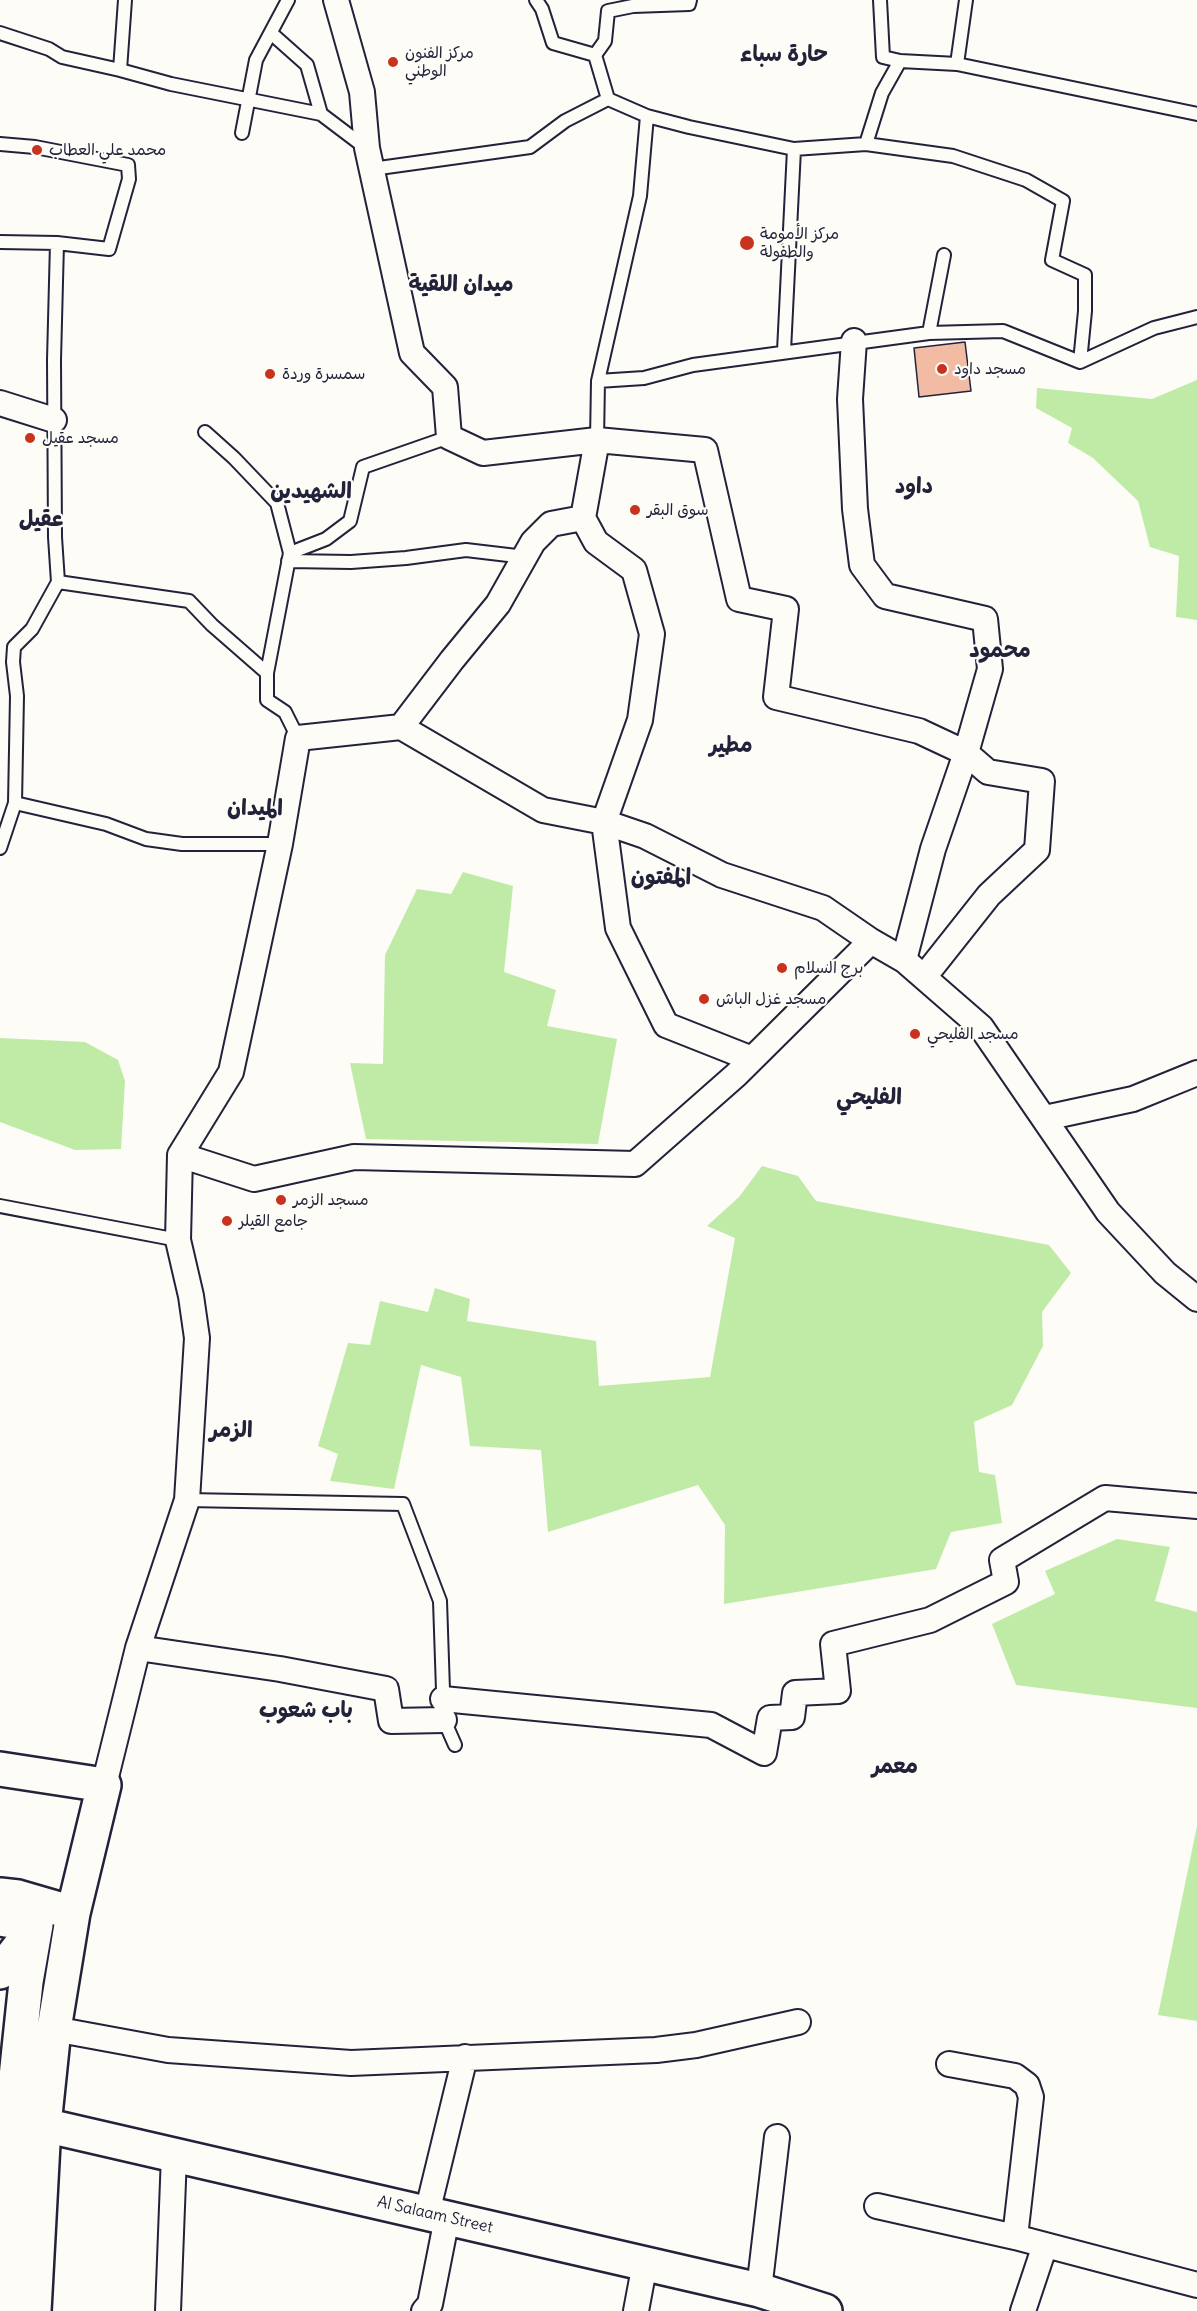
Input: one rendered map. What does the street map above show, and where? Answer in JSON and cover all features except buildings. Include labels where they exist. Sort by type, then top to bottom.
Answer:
[{"type":"main road","points":[[0,1769],[104,1785],[73,1913],[54,2029],[44,2125],[34,2311]]},
{"type":"main road","points":[[0,1895],[18,1897],[73,1913]]},
{"type":"main road","points":[[0,1919],[36,1925]]},
{"type":"main road","points":[[0,1972],[36,1925]]},
{"type":"main road","points":[[4,2311],[7,2095],[36,1925]]},
{"type":"main road","points":[[7,2095],[44,2125]]},
{"type":"main road","name":"Al Salaam Street","points":[[44,2125],[759,2290],[825,2311]]},
{"type":"street","points":[[336,0],[362,92],[370,159],[412,353],[445,387],[449,437],[483,453],[597,440],[705,450],[739,599],[786,609],[776,697],[919,731],[966,753],[988,772],[1042,782],[1037,850],[989,895],[924,977]]},
{"type":"street","points":[[854,341],[850,399],[855,509],[862,565],[885,596],[985,619],[990,669],[966,753],[933,849],[904,960]]},
{"type":"street","points":[[0,403],[54,420]]},
{"type":"street","points":[[597,440],[583,518],[596,542],[634,570],[652,634],[640,720],[604,822],[618,928],[666,1025],[752,1059]]},
{"type":"street","points":[[401,727],[498,604],[533,542],[551,524],[583,518]]},
{"type":"street","points":[[104,1785],[138,1648],[187,1500],[197,1338],[191,1296],[178,1240],[180,1155],[231,1072],[280,844],[298,738],[401,727],[543,810],[604,822],[645,836],[722,875],[823,908],[871,941],[904,960],[981,1027],[1108,1212],[1165,1273],[1197,1299]]},
{"type":"street","points":[[180,1155],[254,1179],[354,1157],[635,1164],[752,1059],[871,941]]},
{"type":"street","points":[[1045,1118],[1133,1099],[1197,1073]]},
{"type":"street","points":[[138,1648],[280,1669],[386,1689],[391,1721],[444,1710],[711,1725],[764,1754],[770,1718],[792,1717],[795,1693],[838,1691],[833,1644],[930,1620],[1006,1582],[1002,1560],[1105,1498],[1197,1506]]},
{"type":"street","points":[[54,2029],[168,2050],[351,2063],[656,2050],[696,2045],[798,2022]]},
{"type":"street","points":[[424,2311],[430,2304],[437,2215],[465,2057]]},
{"type":"street","points":[[949,2064],[1015,2076],[1027,2085],[1031,2097],[1015,2236]]},
{"type":"street","points":[[759,2290],[777,2137]]},
{"type":"street","points":[[168,2311],[174,2155]]},
{"type":"street","points":[[877,2206],[1015,2236],[1197,2285]]},
{"type":"street","points":[[1023,2311],[1045,2245]]},
{"type":"street","points":[[636,2311],[645,2263]]},
{"type":"lane","points":[[120,70],[125,0]]},
{"type":"lane","points":[[242,133],[256,60],[288,0]]},
{"type":"lane","points":[[536,0],[542,9],[553,43],[595,55]]},
{"type":"lane","points":[[595,55],[605,41],[608,10],[633,6],[689,4],[690,0]]},
{"type":"lane","points":[[880,0],[883,57],[900,61],[957,64],[1197,114]]},
{"type":"lane","points":[[957,64],[966,0]]},
{"type":"lane","points":[[0,33],[49,49],[62,57],[171,84],[321,114],[370,159],[530,147],[565,122],[608,99]]},
{"type":"lane","points":[[271,33],[307,65],[321,114]]},
{"type":"lane","points":[[595,55],[608,99],[647,116],[794,149],[866,144],[953,156],[1026,180],[1063,201],[1052,260],[1085,275],[1085,311],[1080,362]]},
{"type":"lane","points":[[866,144],[882,93],[900,61]]},
{"type":"lane","points":[[597,440],[598,381],[640,196],[647,116]]},
{"type":"lane","points":[[0,144],[35,147],[128,165],[129,179],[109,249],[57,243],[0,242]]},
{"type":"lane","points":[[784,351],[794,149]]},
{"type":"lane","points":[[0,848],[15,803],[17,696],[13,662],[14,647],[32,629],[58,582],[55,537],[54,420],[57,243]]},
{"type":"lane","points":[[929,333],[944,255]]},
{"type":"lane","points":[[598,381],[644,378],[693,365],[854,341],[929,333],[1003,331],[1080,362],[1154,328],[1197,317]]},
{"type":"lane","points":[[205,432],[234,458],[277,503],[289,557],[267,672],[267,700],[285,711],[298,738]]},
{"type":"lane","points":[[289,557],[326,539],[350,521],[363,467],[449,437]]},
{"type":"lane","points":[[289,557],[351,562],[406,558],[466,549],[525,557]]},
{"type":"lane","points":[[58,582],[189,601],[212,625],[267,672]]},
{"type":"lane","points":[[15,803],[106,825],[146,839],[182,844],[280,844]]},
{"type":"lane","points":[[1,1206],[178,1240]]},
{"type":"lane","points":[[187,1500],[403,1504],[440,1601],[444,1710],[455,1745]]},
{"type":"green space","points":[[1197,380],[1197,620],[1176,617],[1179,556],[1150,547],[1138,501],[1093,458],[1068,443],[1072,428],[1036,408],[1037,388],[1152,399]]},
{"type":"green space","points":[[463,872],[513,886],[504,972],[556,990],[547,1026],[617,1039],[598,1144],[366,1139],[350,1063],[383,1064],[385,955],[417,889],[451,894]]},
{"type":"green space","points":[[0,1038],[85,1042],[118,1060],[125,1081],[121,1149],[75,1150],[0,1122]]},
{"type":"green space","points":[[762,1166],[798,1176],[816,1201],[1049,1245],[1071,1273],[1042,1312],[1043,1346],[1012,1405],[974,1422],[979,1472],[995,1475],[1002,1523],[951,1532],[936,1569],[724,1604],[725,1525],[698,1485],[548,1532],[541,1450],[470,1446],[461,1377],[421,1365],[394,1489],[330,1481],[338,1454],[318,1446],[348,1343],[370,1345],[380,1301],[428,1312],[435,1288],[470,1299],[467,1321],[596,1341],[599,1386],[710,1377],[735,1238],[707,1226],[739,1197]]},
{"type":"green space","points":[[1117,1539],[1170,1547],[1155,1601],[1197,1612],[1197,1708],[1016,1685],[992,1624],[1055,1594],[1045,1571]]},
{"type":"green space","points":[[1197,1826],[1197,2021],[1158,2015]]},
{"type":"place","name":"مركز الفنون الوطني","points":[[393,62]]},
{"type":"place","name":"محمد علي العطاب","points":[[37,150]]},
{"type":"place","name":"مركز الأمومة والطفولة","points":[[747,243]]},
{"type":"place","name":"مسجد داود","points":[[942,369]]},
{"type":"place","name":"سمسرة وردة","points":[[270,374]]},
{"type":"place","name":"مسجد عقيل","points":[[30,438]]},
{"type":"place","name":"سوق البقر","points":[[635,510]]},
{"type":"place","name":"برج السلام","points":[[782,968]]},
{"type":"place","name":"مسجد غزل الباش","points":[[704,999]]},
{"type":"place","name":"مسجد الفليحي","points":[[915,1034]]},
{"type":"place","name":"مسجد الزمر","points":[[281,1200]]},
{"type":"place","name":"جامع القيلر","points":[[227,1221]]},
{"type":"district","name":"حارة سباء","points":[[784,55]]},
{"type":"district","name":"ميدان اللقية","points":[[461,285]]},
{"type":"district","name":"داود","points":[[914,487]]},
{"type":"district","name":"الشهيدين","points":[[311,492]]},
{"type":"district","name":"عقيل","points":[[41,520]]},
{"type":"district","name":"محمود","points":[[1000,651]]},
{"type":"district","name":"مطير","points":[[731,746]]},
{"type":"district","name":"الميدان","points":[[255,809]]},
{"type":"district","name":"المفتون","points":[[661,878]]},
{"type":"district","name":"الفليحي","points":[[869,1098]]},
{"type":"district","name":"الزمر","points":[[231,1431]]},
{"type":"district","name":"باب شعوب","points":[[306,1711]]},
{"type":"district","name":"معمر","points":[[895,1767]]}]
